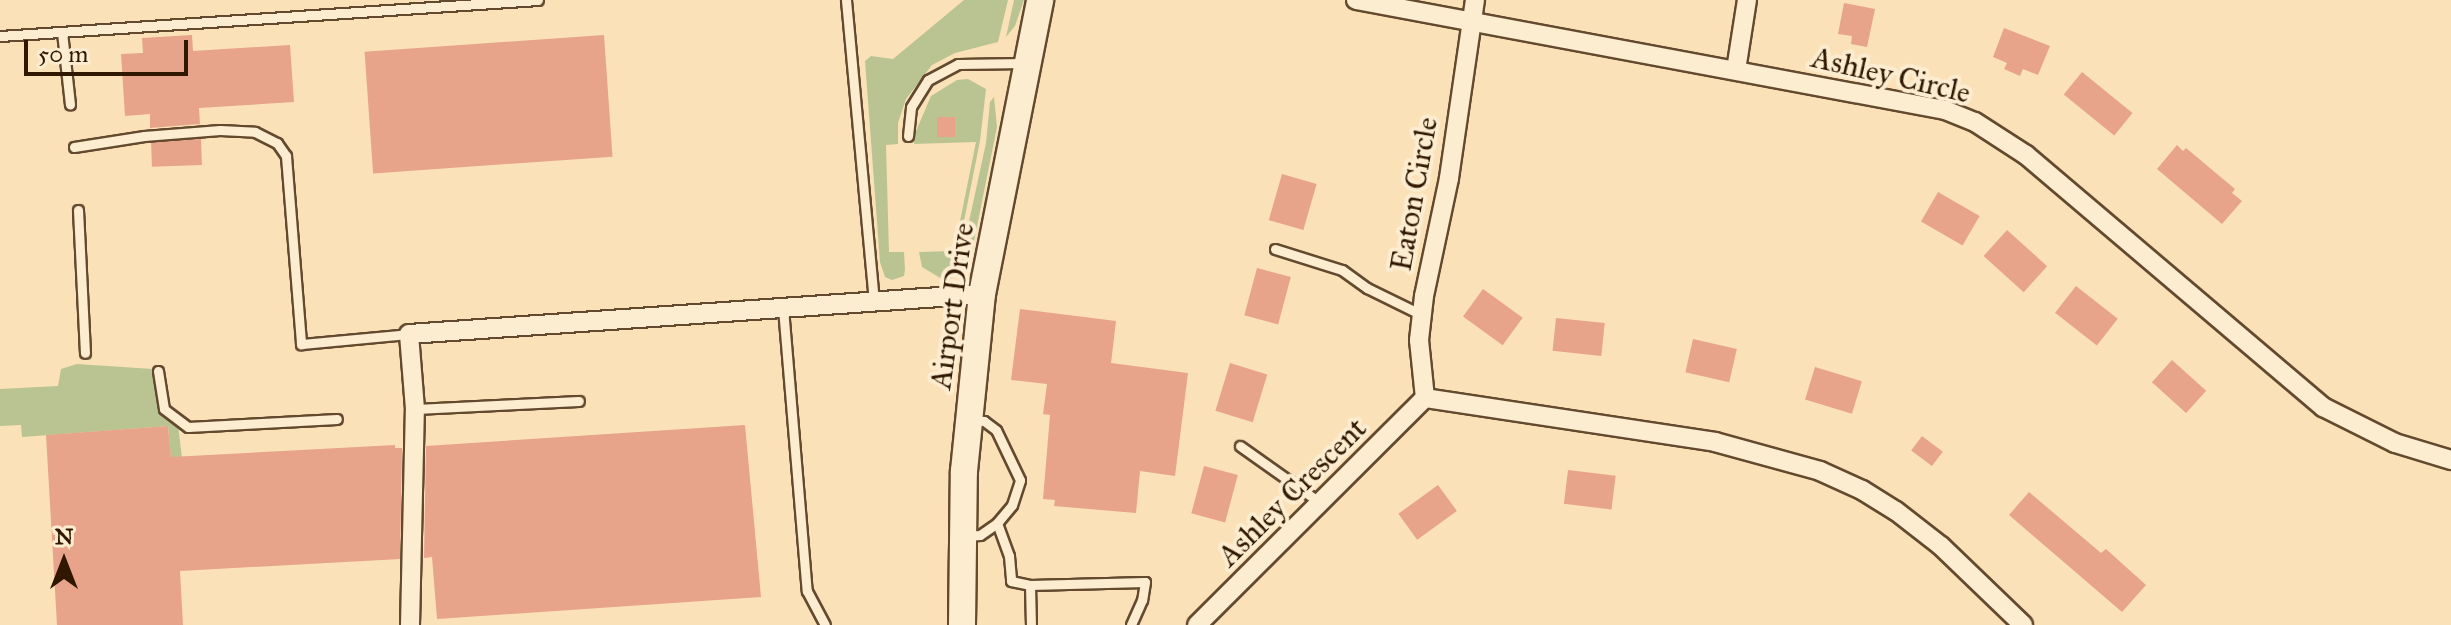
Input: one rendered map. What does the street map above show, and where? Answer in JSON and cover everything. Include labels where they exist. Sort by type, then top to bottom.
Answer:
[{"type":"street","name":"Airport Drive","points":[[962,625],[968,420],[982,294],[1040,0]]},
{"type":"street","name":"Ashley Circle","points":[[1356,0],[1945,110],[1975,122],[2026,155],[2323,407],[2395,443],[2451,460]]},
{"type":"street","name":"Eaton Circle","points":[[1425,398],[1419,340],[1422,315],[1449,178],[1475,0]]},
{"type":"street","points":[[1736,70],[1747,0]]},
{"type":"street","points":[[410,625],[415,409],[409,334],[982,294]]},
{"type":"street","points":[[1425,398],[1715,442],[1820,471],[1862,490],[1896,511],[1952,557],[2023,625]]},
{"type":"street","name":"Ashley Crescent","points":[[1197,625],[1425,398]]},
{"type":"lane","points":[[0,36],[538,0]]},
{"type":"lane","points":[[846,0],[874,302]]},
{"type":"lane","points":[[62,32],[70,105]]},
{"type":"lane","points":[[908,136],[911,107],[928,80],[958,64],[1028,63]]},
{"type":"lane","points":[[74,147],[144,136],[220,130],[255,132],[277,143],[286,156],[301,344],[409,334]]},
{"type":"lane","points":[[78,210],[85,353]]},
{"type":"lane","points":[[1275,249],[1342,270],[1367,288],[1422,315]]},
{"type":"lane","points":[[783,308],[807,591],[825,625]]},
{"type":"lane","points":[[158,371],[164,409],[188,427],[337,419]]},
{"type":"lane","points":[[415,409],[579,401]]},
{"type":"lane","points":[[963,536],[980,535],[997,523],[1016,496],[1019,474],[990,423],[968,420]]},
{"type":"lane","points":[[1240,446],[1319,502]]},
{"type":"lane","points":[[997,523],[1009,556],[1011,581],[1030,585],[1145,582],[1142,600],[1131,625]]},
{"type":"lane","points":[[1030,585],[1031,625]]},
{"type":"green space","points":[[964,0],[1008,0],[998,42],[955,53],[932,65],[906,99],[898,123],[898,144],[886,145],[889,252],[904,252],[905,270],[904,276],[892,280],[885,277],[880,262],[865,61],[871,56],[893,59]]},
{"type":"green space","points":[[1014,0],[1024,0],[1015,26],[1006,37]]},
{"type":"green space","points":[[968,79],[986,89],[980,141],[954,271],[951,279],[942,279],[922,267],[919,252],[954,251],[976,142],[914,144],[916,131],[931,96],[957,80]]},
{"type":"green space","points":[[994,97],[997,127],[971,256],[962,273],[959,268],[986,143],[990,102]]},
{"type":"green space","points":[[77,364],[153,369],[158,374],[161,397],[178,425],[182,458],[171,458],[168,426],[22,437],[21,425],[0,426],[0,389],[58,386],[61,369]]},
{"type":"building","points":[[1844,3],[1875,9],[1867,47],[1851,44],[1852,36],[1838,34]]},
{"type":"building","points":[[2004,28],[2050,46],[2038,75],[2023,69],[2020,76],[2004,69],[2007,63],[1993,57]]},
{"type":"building","points":[[192,35],[193,51],[290,45],[294,102],[199,108],[200,124],[150,128],[150,114],[125,116],[121,54],[143,53],[142,38]]},
{"type":"building","points":[[604,35],[613,157],[373,173],[365,52]]},
{"type":"building","points":[[2082,72],[2133,113],[2114,135],[2064,95]]},
{"type":"building","points":[[937,117],[955,117],[955,137],[937,137]]},
{"type":"building","points":[[201,139],[202,165],[152,167],[151,141]]},
{"type":"building","points":[[2177,145],[2183,151],[2186,148],[2235,189],[2232,193],[2242,201],[2222,224],[2157,169]]},
{"type":"building","points":[[1282,174],[1317,184],[1303,230],[1269,220]]},
{"type":"building","points":[[1938,192],[1980,216],[1963,245],[1921,221]]},
{"type":"building","points":[[2007,230],[2047,266],[2024,292],[1984,256]]},
{"type":"building","points":[[1257,268],[1291,277],[1278,324],[1244,315]]},
{"type":"building","points":[[2076,286],[2118,319],[2097,345],[2055,313]]},
{"type":"building","points":[[1483,289],[1523,318],[1503,345],[1463,317]]},
{"type":"building","points":[[1020,309],[1116,321],[1111,363],[1188,373],[1175,476],[1140,471],[1136,513],[1054,506],[1055,500],[1043,499],[1050,415],[1043,414],[1047,384],[1011,380]]},
{"type":"building","points":[[1556,318],[1605,323],[1601,356],[1553,351]]},
{"type":"building","points":[[1693,339],[1737,349],[1729,382],[1685,372]]},
{"type":"building","points":[[2172,360],[2206,391],[2186,413],[2152,382]]},
{"type":"building","points":[[1230,363],[1267,374],[1253,422],[1215,411]]},
{"type":"building","points":[[1815,367],[1862,381],[1852,414],[1805,400]]},
{"type":"building","points":[[745,425],[761,597],[437,619],[432,557],[424,558],[426,446]]},
{"type":"building","points":[[168,426],[171,457],[395,445],[395,448],[402,448],[400,559],[180,571],[183,625],[57,625],[46,435]]},
{"type":"building","points":[[1922,436],[1943,452],[1932,466],[1911,450]]},
{"type":"building","points":[[1204,466],[1238,475],[1225,522],[1191,513]]},
{"type":"building","points":[[1568,470],[1616,476],[1611,510],[1564,504]]},
{"type":"building","points":[[1438,485],[1457,511],[1417,540],[1398,514]]},
{"type":"building","points":[[2029,492],[2101,553],[2106,549],[2146,585],[2122,612],[2009,515]]}]
